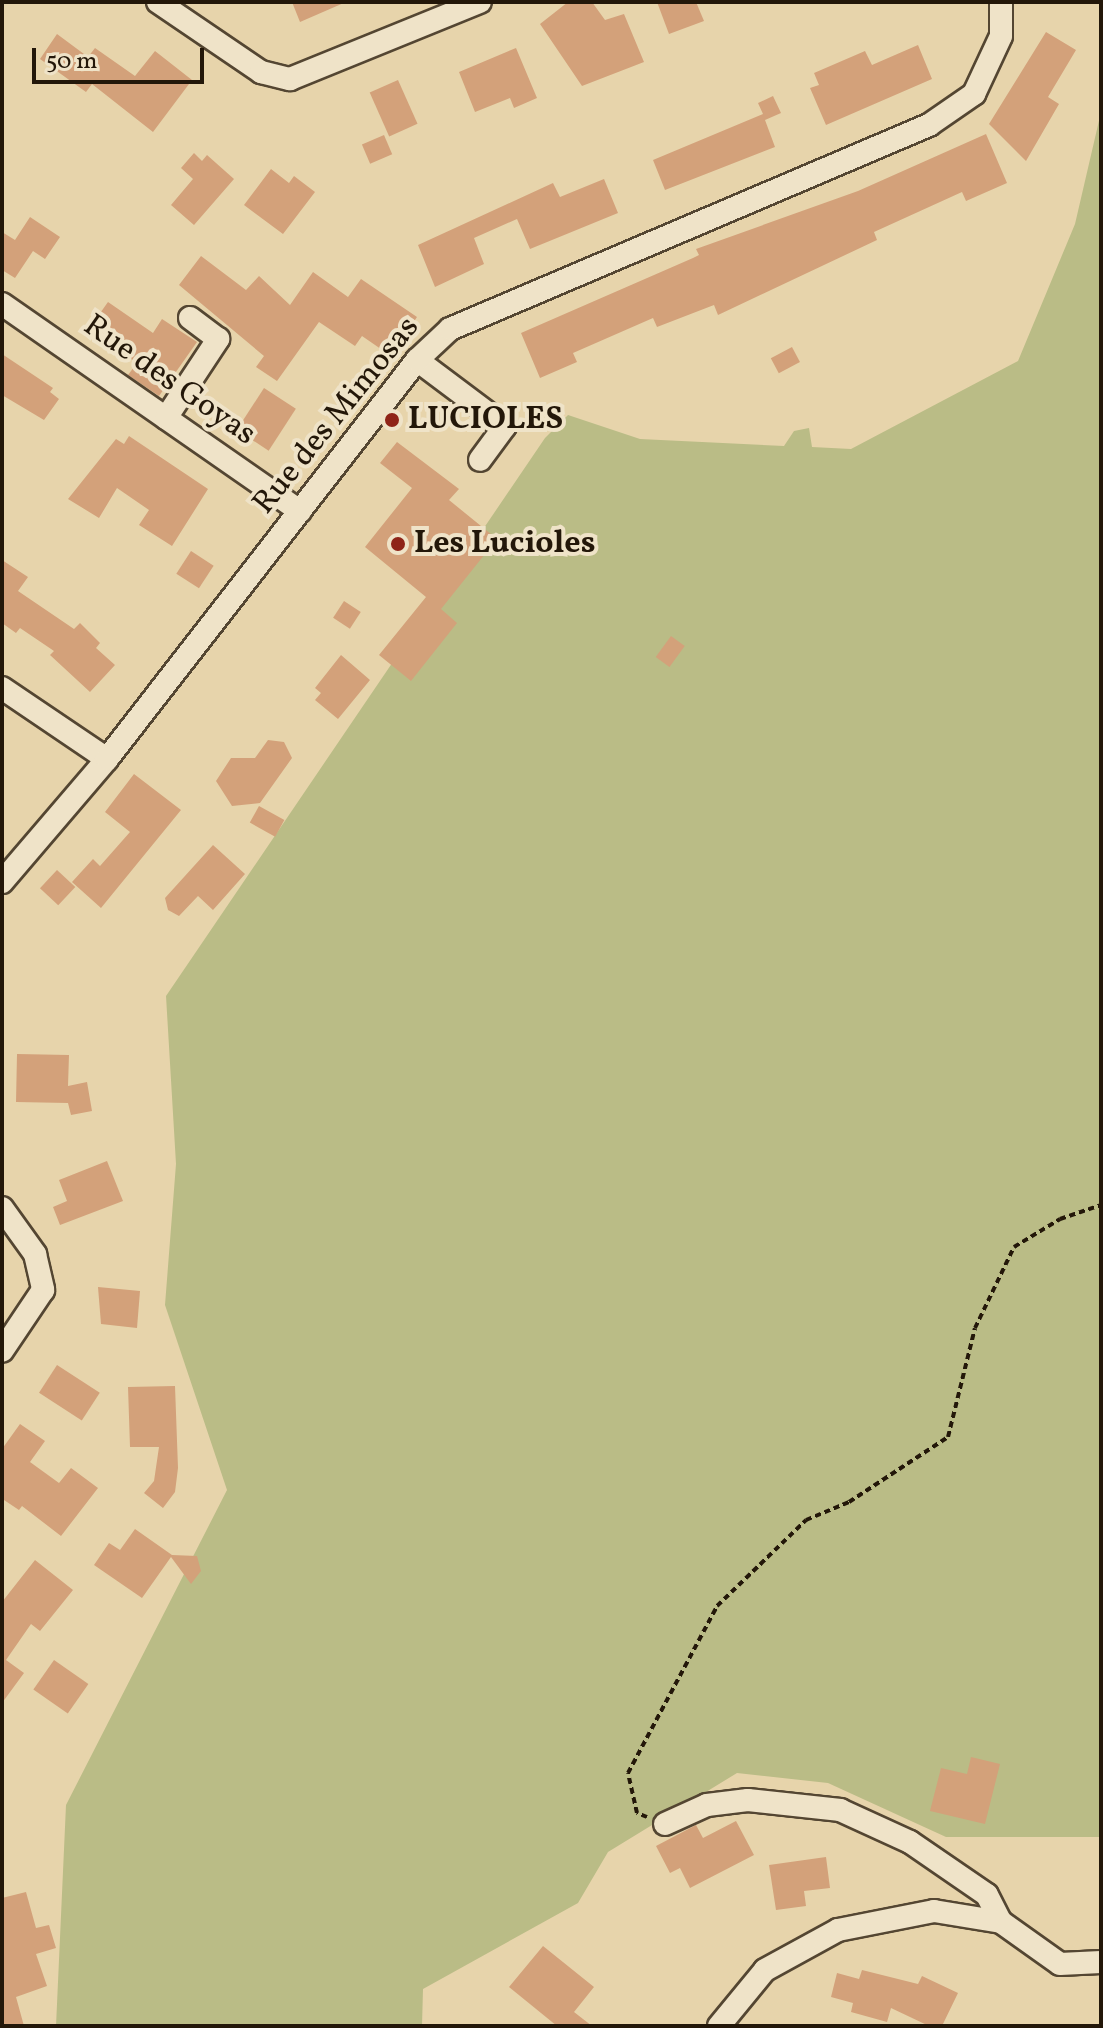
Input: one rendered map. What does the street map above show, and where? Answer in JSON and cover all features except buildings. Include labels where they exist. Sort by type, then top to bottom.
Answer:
[{"type":"street","points":[[158,2],[261,72],[290,79],[480,2]]},
{"type":"street","name":"Rue des Mimosas","points":[[2,882],[107,759],[417,360],[450,329],[929,125],[974,94],[1001,36],[1001,2]]},
{"type":"street","name":"Rue des Goyas","points":[[2,304],[300,511]]},
{"type":"street","points":[[166,418],[218,339],[190,318]]},
{"type":"street","points":[[417,360],[505,426],[480,460]]},
{"type":"street","points":[[2,688],[107,759]]},
{"type":"street","points":[[2,1208],[35,1254],[43,1290],[2,1351]]},
{"type":"street","points":[[665,1824],[707,1805],[748,1800],[840,1810],[910,1842],[987,1895],[1001,1922]]},
{"type":"street","points":[[719,2026],[765,1970],[838,1930],[934,1911],[1001,1922],[1060,1964],[1101,1962]]},
{"type":"path","points":[[665,1824],[637,1813],[628,1773],[717,1606],[806,1520],[849,1502],[948,1437],[975,1328],[1014,1247],[1060,1219],[1101,1205]]},
{"type":"green space","points":[[1101,112],[1101,1837],[946,1837],[828,1783],[737,1773],[608,1852],[578,1903],[423,1989],[422,2026],[56,2026],[66,1805],[227,1490],[165,1305],[176,1164],[166,996],[545,438],[568,415],[640,439],[784,446],[794,431],[809,428],[812,447],[851,449],[1018,361],[1075,224]]},
{"type":"place","name":"LUCIOLES","points":[[392,420]]},
{"type":"place","name":"Les Lucioles","points":[[398,544]]}]
